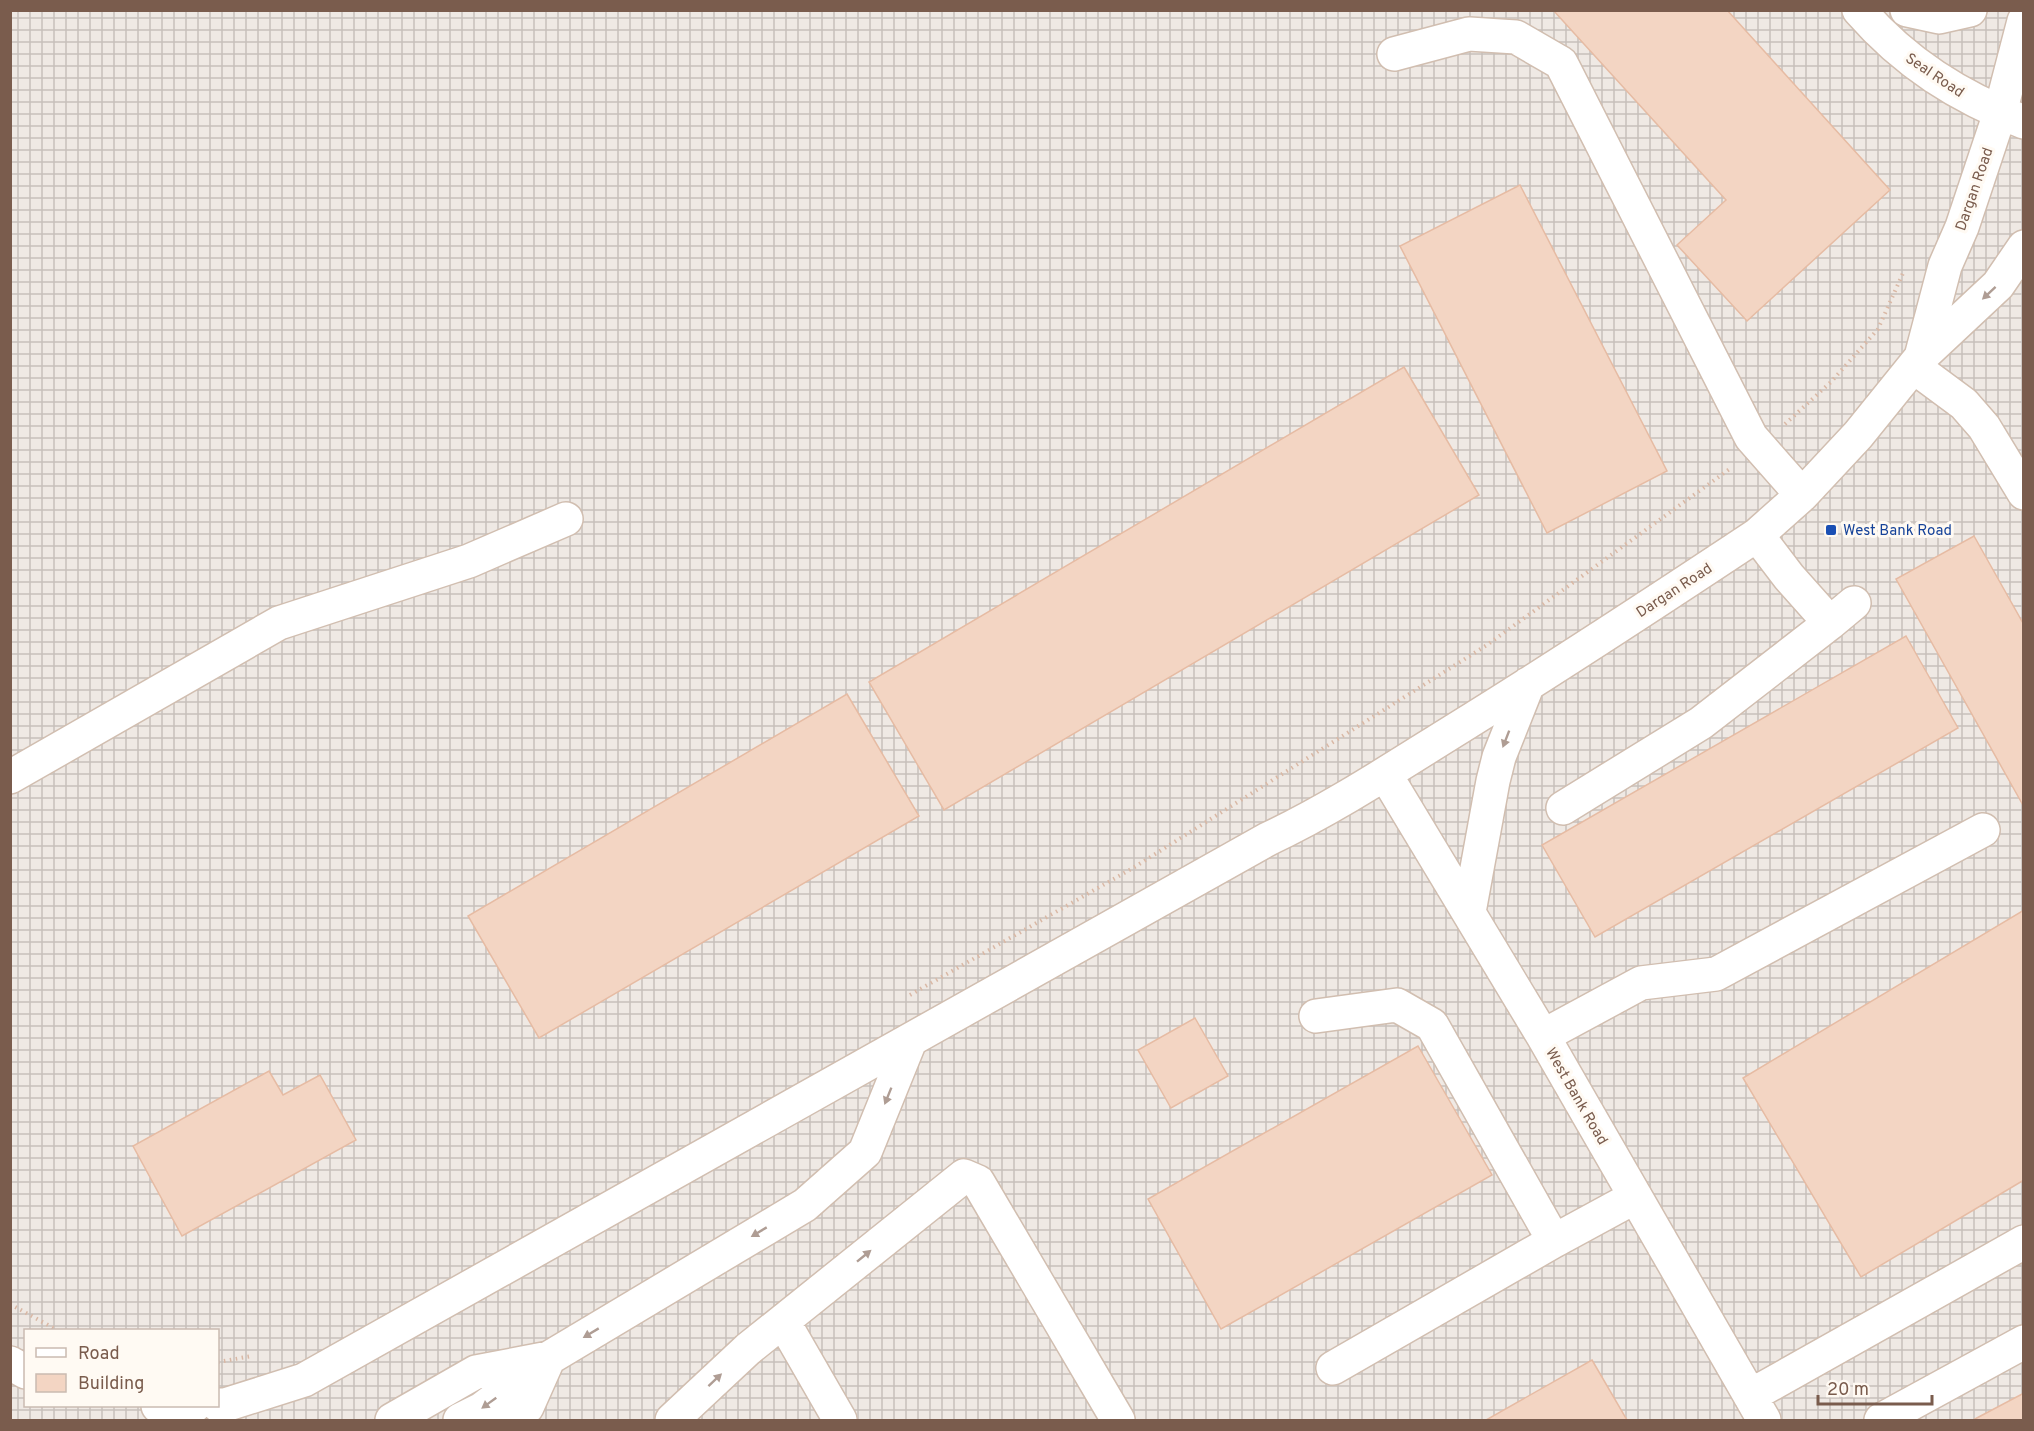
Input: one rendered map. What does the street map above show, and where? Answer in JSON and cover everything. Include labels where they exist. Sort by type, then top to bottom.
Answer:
[{"type":"street","name":"Seal Road","points":[[1859,10],[1881,36],[1929,73],[1956,92],[2012,118]]},
{"type":"street","points":[[1907,10],[1939,17],[1970,10]]},
{"type":"street","name":"Dargan Road","points":[[1917,362],[1945,266],[2012,118],[2024,21]]},
{"type":"street","points":[[1394,54],[1469,34],[1516,37],[1561,63],[1751,437],[1802,495]]},
{"type":"street","name":"Dargan Road","points":[[219,1405],[304,1380],[1385,774],[1528,684],[1757,535],[1802,495],[1858,435],[1917,362],[1998,285],[2024,247]]},
{"type":"street","points":[[1917,362],[1964,404],[1984,428],[2024,493]]},
{"type":"street","points":[[10,777],[279,623],[469,561],[566,519]]},
{"type":"street","points":[[1563,808],[1701,723],[1842,613],[1789,577],[1757,535]]},
{"type":"street","points":[[1469,912],[1499,757],[1528,684]]},
{"type":"street","name":"West Bank Road","points":[[1385,774],[1543,1036],[1757,1408]]},
{"type":"street","points":[[1543,1036],[1641,983],[1716,974],[1983,830]]},
{"type":"street","points":[[1316,1016],[1397,1005],[1432,1024],[1554,1241]]},
{"type":"street","points":[[460,1420],[482,1409],[549,1358],[805,1205],[866,1152],[910,1041]]},
{"type":"street","points":[[672,1420],[748,1349],[964,1176],[978,1182],[1118,1420]]},
{"type":"street","points":[[1333,1368],[1635,1197]]},
{"type":"street","points":[[1757,1408],[2024,1242]]},
{"type":"street","points":[[783,1321],[840,1420]]},
{"type":"street","points":[[1881,1420],[2024,1342]]},
{"type":"street","points":[[392,1420],[476,1372],[549,1358]]},
{"type":"street","points":[[512,1420],[526,1407],[549,1358]]},
{"type":"street","points":[[10,1363],[24,1371]]},
{"type":"path","points":[[907,997],[1133,868],[1486,645],[1759,447],[1831,382],[1878,329],[1906,266]]},
{"type":"path","points":[[10,1304],[55,1329]]},
{"type":"path","points":[[219,1362],[259,1355]]},
{"type":"shaded area","points":[[10,11],[2023,11],[2023,1420],[11,1420]]},
{"type":"building","points":[[1553,10],[1727,10],[1890,190],[1747,321],[1677,245],[1726,200]]},
{"type":"building","points":[[1520,185],[1667,471],[1547,533],[1400,246]]},
{"type":"building","points":[[1404,367],[1479,495],[944,810],[869,682]]},
{"type":"building","points":[[1974,536],[2024,625],[2024,807],[1896,579]]},
{"type":"building","points":[[1906,636],[1958,728],[1595,937],[1542,845]]},
{"type":"building","points":[[847,694],[919,816],[539,1038],[468,916]]},
{"type":"building","points":[[2024,910],[2024,1180],[1861,1277],[1743,1078]]},
{"type":"building","points":[[1195,1018],[1228,1076],[1171,1108],[1138,1050]]},
{"type":"building","points":[[1418,1046],[1492,1175],[1221,1329],[1148,1199]]},
{"type":"building","points":[[269,1071],[283,1095],[320,1075],[356,1140],[182,1236],[133,1146]]},
{"type":"building","points":[[1592,1360],[1627,1420],[1486,1420]]},
{"type":"building","points":[[2024,1393],[2024,1420],[1973,1420]]},
{"type":"place","name":"West Bank Road","points":[[1831,530]]}]
